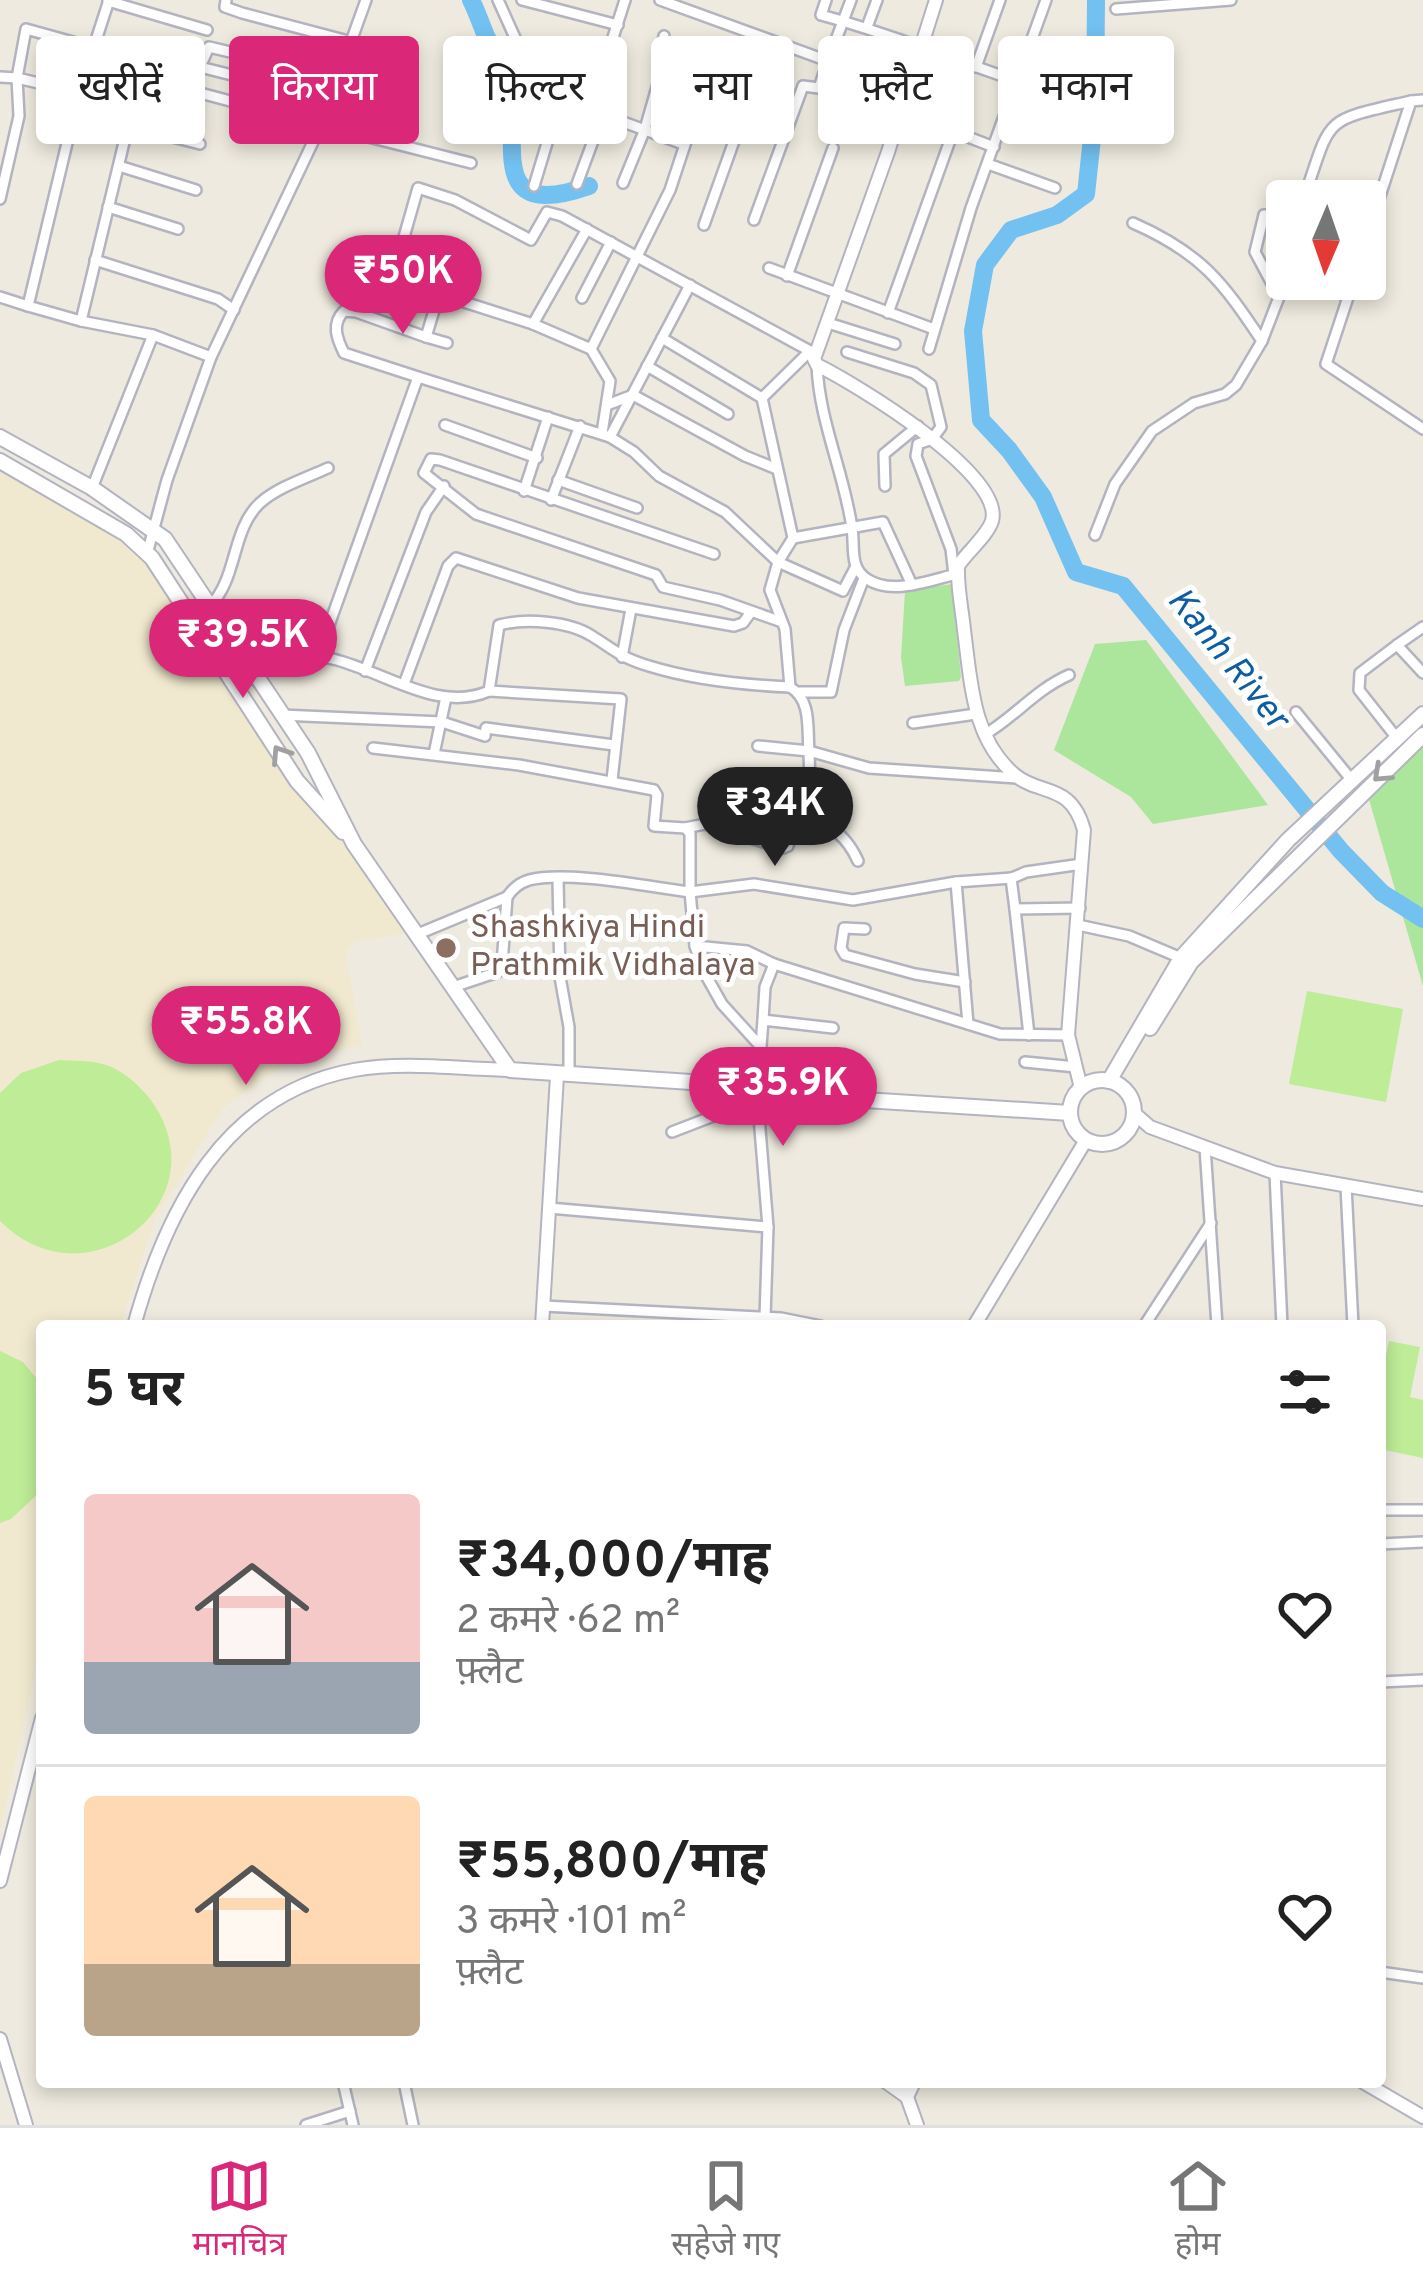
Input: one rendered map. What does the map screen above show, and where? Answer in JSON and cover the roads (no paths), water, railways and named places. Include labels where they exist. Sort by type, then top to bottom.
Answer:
[{"type":"main road","points":[[0,437],[92,488],[160,535],[308,753],[354,844]]},
{"type":"main road","points":[[0,461],[125,534],[147,554],[297,781],[354,844],[510,1070],[752,1086],[770,1094],[1070,1112]]},
{"type":"main road","points":[[1112,1082],[1181,958],[1288,840],[1423,714]]},
{"type":"main road","points":[[1112,1082],[1191,962],[1423,735]]},
{"type":"main road","points":[[1094,1081],[1112,1082],[1131,1099],[1134,1113],[1121,1138],[1100,1144],[1075,1130],[1070,1112],[1073,1097],[1082,1088],[1094,1081]]},
{"type":"street","points":[[99,36],[107,0],[207,30]]},
{"type":"street","points":[[226,0],[225,7],[242,13],[329,36]]},
{"type":"street","points":[[354,36],[366,0]]},
{"type":"street","points":[[498,0],[514,36]]},
{"type":"street","points":[[522,0],[566,5],[617,25]]},
{"type":"street","points":[[613,36],[625,0]]},
{"type":"street","points":[[660,0],[818,57]]},
{"type":"street","points":[[826,0],[821,15],[888,36]]},
{"type":"street","points":[[837,36],[851,0]]},
{"type":"street","points":[[867,27],[878,0]]},
{"type":"street","points":[[923,36],[936,0]]},
{"type":"street","points":[[998,73],[976,67],[1000,0]]},
{"type":"street","points":[[1033,36],[1046,0]]},
{"type":"street","points":[[1116,9],[1231,0]]},
{"type":"street","points":[[0,200],[19,116],[17,78],[26,29],[54,36]]},
{"type":"street","points":[[205,56],[209,47],[229,52]]},
{"type":"street","points":[[0,77],[36,83]]},
{"type":"street","points":[[794,109],[803,86],[818,88]]},
{"type":"street","points":[[1310,180],[1328,129],[1341,117],[1417,101]]},
{"type":"street","points":[[1386,185],[1417,101]]},
{"type":"street","points":[[623,183],[651,108]]},
{"type":"street","points":[[627,123],[651,131]]},
{"type":"street","points":[[929,350],[944,291],[998,137]]},
{"type":"street","points":[[974,139],[994,147]]},
{"type":"street","points":[[28,307],[67,144]]},
{"type":"street","points":[[81,321],[124,144]]},
{"type":"street","points":[[147,554],[160,535],[167,480],[211,357],[312,144]]},
{"type":"street","points":[[396,144],[471,163]]},
{"type":"street","points":[[534,186],[547,144]]},
{"type":"street","points":[[578,184],[592,144]]},
{"type":"street","points":[[591,350],[664,202],[683,144]]},
{"type":"street","points":[[704,224],[733,144]]},
{"type":"street","points":[[754,220],[781,144]]},
{"type":"street","points":[[763,398],[814,358],[888,144]]},
{"type":"street","points":[[888,313],[948,144]]},
{"type":"street","points":[[788,276],[833,148]]},
{"type":"street","points":[[988,164],[1055,188]]},
{"type":"street","points":[[119,166],[196,190]]},
{"type":"street","points":[[606,435],[610,381],[591,350],[533,324],[392,277],[418,188],[455,200],[531,240],[547,212],[587,229],[814,358],[918,426],[968,471],[991,503],[989,528],[966,552],[956,575]]},
{"type":"street","points":[[108,207],[178,229]]},
{"type":"street","points":[[1266,215],[1255,252],[1266,272]]},
{"type":"street","points":[[1133,223],[1174,241],[1222,280],[1262,341]]},
{"type":"street","points":[[533,324],[587,229]]},
{"type":"street","points":[[582,298],[611,242]]},
{"type":"street","points":[[95,260],[218,299],[235,310]]},
{"type":"street","points":[[769,268],[934,329]]},
{"type":"street","points":[[606,435],[633,395],[690,285]]},
{"type":"street","points":[[426,337],[439,293]]},
{"type":"street","points":[[0,297],[81,321],[153,335],[211,357]]},
{"type":"street","points":[[1094,536],[1115,484],[1152,431],[1194,403],[1225,394],[1236,385],[1279,300]]},
{"type":"street","points":[[1347,300],[1326,364],[1422,426]]},
{"type":"street","points":[[447,343],[356,312],[344,311],[336,333],[344,353],[606,435],[634,452],[659,476],[725,512],[778,562],[843,591],[855,568],[852,527],[824,420],[814,358]]},
{"type":"street","points":[[828,323],[895,344]]},
{"type":"street","points":[[92,488],[153,335]]},
{"type":"street","points":[[662,338],[763,398],[793,538],[778,562],[770,590],[782,622],[795,690],[806,704],[811,822]]},
{"type":"street","points":[[847,352],[914,373],[931,385],[942,423],[932,440],[918,444],[916,456],[950,549],[976,714],[984,735],[1017,778]]},
{"type":"street","points":[[647,366],[728,414]]},
{"type":"street","points":[[318,656],[418,377]]},
{"type":"street","points":[[607,405],[633,395],[778,469]]},
{"type":"street","points":[[524,491],[548,417]]},
{"type":"street","points":[[445,425],[537,458]]},
{"type":"street","points":[[550,500],[580,426]]},
{"type":"street","points":[[885,486],[884,454],[918,426]]},
{"type":"street","points":[[714,554],[430,460],[424,473],[476,514],[656,574],[664,587],[782,622]]},
{"type":"street","points":[[208,607],[227,581],[256,506],[328,468]]},
{"type":"street","points":[[558,480],[637,508]]},
{"type":"street","points":[[365,671],[426,512],[444,486]]},
{"type":"street","points":[[793,538],[887,524],[912,585]]},
{"type":"street","points":[[404,683],[448,566],[456,559],[578,598],[631,609],[734,626],[751,612]]},
{"type":"street","points":[[855,568],[864,578],[888,586],[956,575]]},
{"type":"street","points":[[490,691],[504,623],[567,626],[591,634],[622,657],[654,668],[730,682],[831,692],[844,630],[864,578]]},
{"type":"street","points":[[622,657],[631,609]]},
{"type":"street","points":[[1396,737],[1357,681],[1360,673],[1423,627]]},
{"type":"street","points":[[1397,645],[1423,673]]},
{"type":"street","points":[[237,687],[285,658],[318,656],[446,698],[472,698],[490,691],[621,699],[612,780]]},
{"type":"street","points":[[984,735],[1004,724],[1036,693],[1069,675]]},
{"type":"street","points":[[434,754],[446,698]]},
{"type":"street","points":[[1296,712],[1350,778]]},
{"type":"street","points":[[913,723],[976,714]]},
{"type":"street","points":[[281,715],[442,722],[485,736],[487,728],[614,745]]},
{"type":"street","points":[[758,746],[809,752],[869,768],[1017,778],[1052,788],[1075,808],[1084,830],[1068,1035],[1082,1088]]},
{"type":"street","points":[[374,748],[612,780],[656,792],[654,826],[705,824],[783,848],[788,846],[793,827],[811,822],[833,828],[857,861]]},
{"type":"street","points":[[685,828],[692,838],[695,946],[712,989],[761,1046]]},
{"type":"street","points":[[453,987],[498,972],[507,897],[513,887],[530,879],[690,892],[754,884],[854,900],[1082,864]]},
{"type":"street","points":[[1011,878],[1030,1035]]},
{"type":"street","points":[[542,1320],[569,1027],[560,977],[558,879]]},
{"type":"street","points":[[956,882],[968,1024]]},
{"type":"street","points":[[418,934],[507,897]]},
{"type":"street","points":[[1015,909],[1080,908]]},
{"type":"street","points":[[1078,925],[1130,936],[1181,958]]},
{"type":"street","points":[[865,929],[844,928],[841,948],[845,955],[965,982]]},
{"type":"street","points":[[695,946],[747,951],[774,964],[1000,1034],[1068,1035]]},
{"type":"street","points":[[857,990],[865,961]]},
{"type":"street","points":[[770,1094],[761,1046],[765,987],[774,964]]},
{"type":"street","points":[[763,1020],[833,1028]]},
{"type":"street","points":[[1025,1062],[1076,1067]]},
{"type":"street","points":[[136,1320],[148,1274],[201,1170],[234,1130],[268,1101],[353,1070],[510,1070]]},
{"type":"street","points":[[672,1132],[716,1115],[756,1112],[761,1124],[768,1227],[765,1317]]},
{"type":"street","points":[[1134,1113],[1150,1127],[1275,1174],[1423,1199]]},
{"type":"street","points":[[978,1320],[1086,1140]]},
{"type":"street","points":[[1205,1147],[1216,1320]]},
{"type":"street","points":[[1275,1174],[1282,1320]]},
{"type":"street","points":[[1346,1186],[1353,1320]]},
{"type":"street","points":[[549,1208],[768,1227]]},
{"type":"street","points":[[1148,1320],[1211,1223]]},
{"type":"street","points":[[543,1306],[784,1320]]},
{"type":"street","points":[[694,1320],[695,1313]]},
{"type":"street","points":[[1386,1510],[1423,1510]]},
{"type":"street","points":[[1386,1544],[1423,1542]]},
{"type":"street","points":[[1386,1682],[1423,1680]]},
{"type":"street","points":[[0,1881],[36,1741]]},
{"type":"street","points":[[1386,1973],[1423,1978]]},
{"type":"street","points":[[0,2039],[26,2125]]},
{"type":"street","points":[[344,2088],[353,2125]]},
{"type":"street","points":[[405,2088],[413,2125]]},
{"type":"street","points":[[894,2088],[907,2097],[917,2125]]},
{"type":"street","points":[[907,2097],[911,2088]]},
{"type":"street","points":[[1373,2088],[1423,2117]]},
{"type":"street","points":[[306,2125],[350,2111]]},
{"type":"waterway","points":[[471,0],[509,78],[514,169],[520,184],[533,193],[555,194],[589,186]]},
{"type":"waterway","name":"Kanh River","points":[[1096,0],[1095,110],[1086,194],[1057,215],[1011,230],[985,265],[973,331],[981,420],[1043,497],[1076,572],[1123,586],[1341,851],[1382,893],[1423,919]]},
{"type":"place","name":"Shashkiya Hindi Prathmik Vidhalaya","points":[[446,948]]}]
